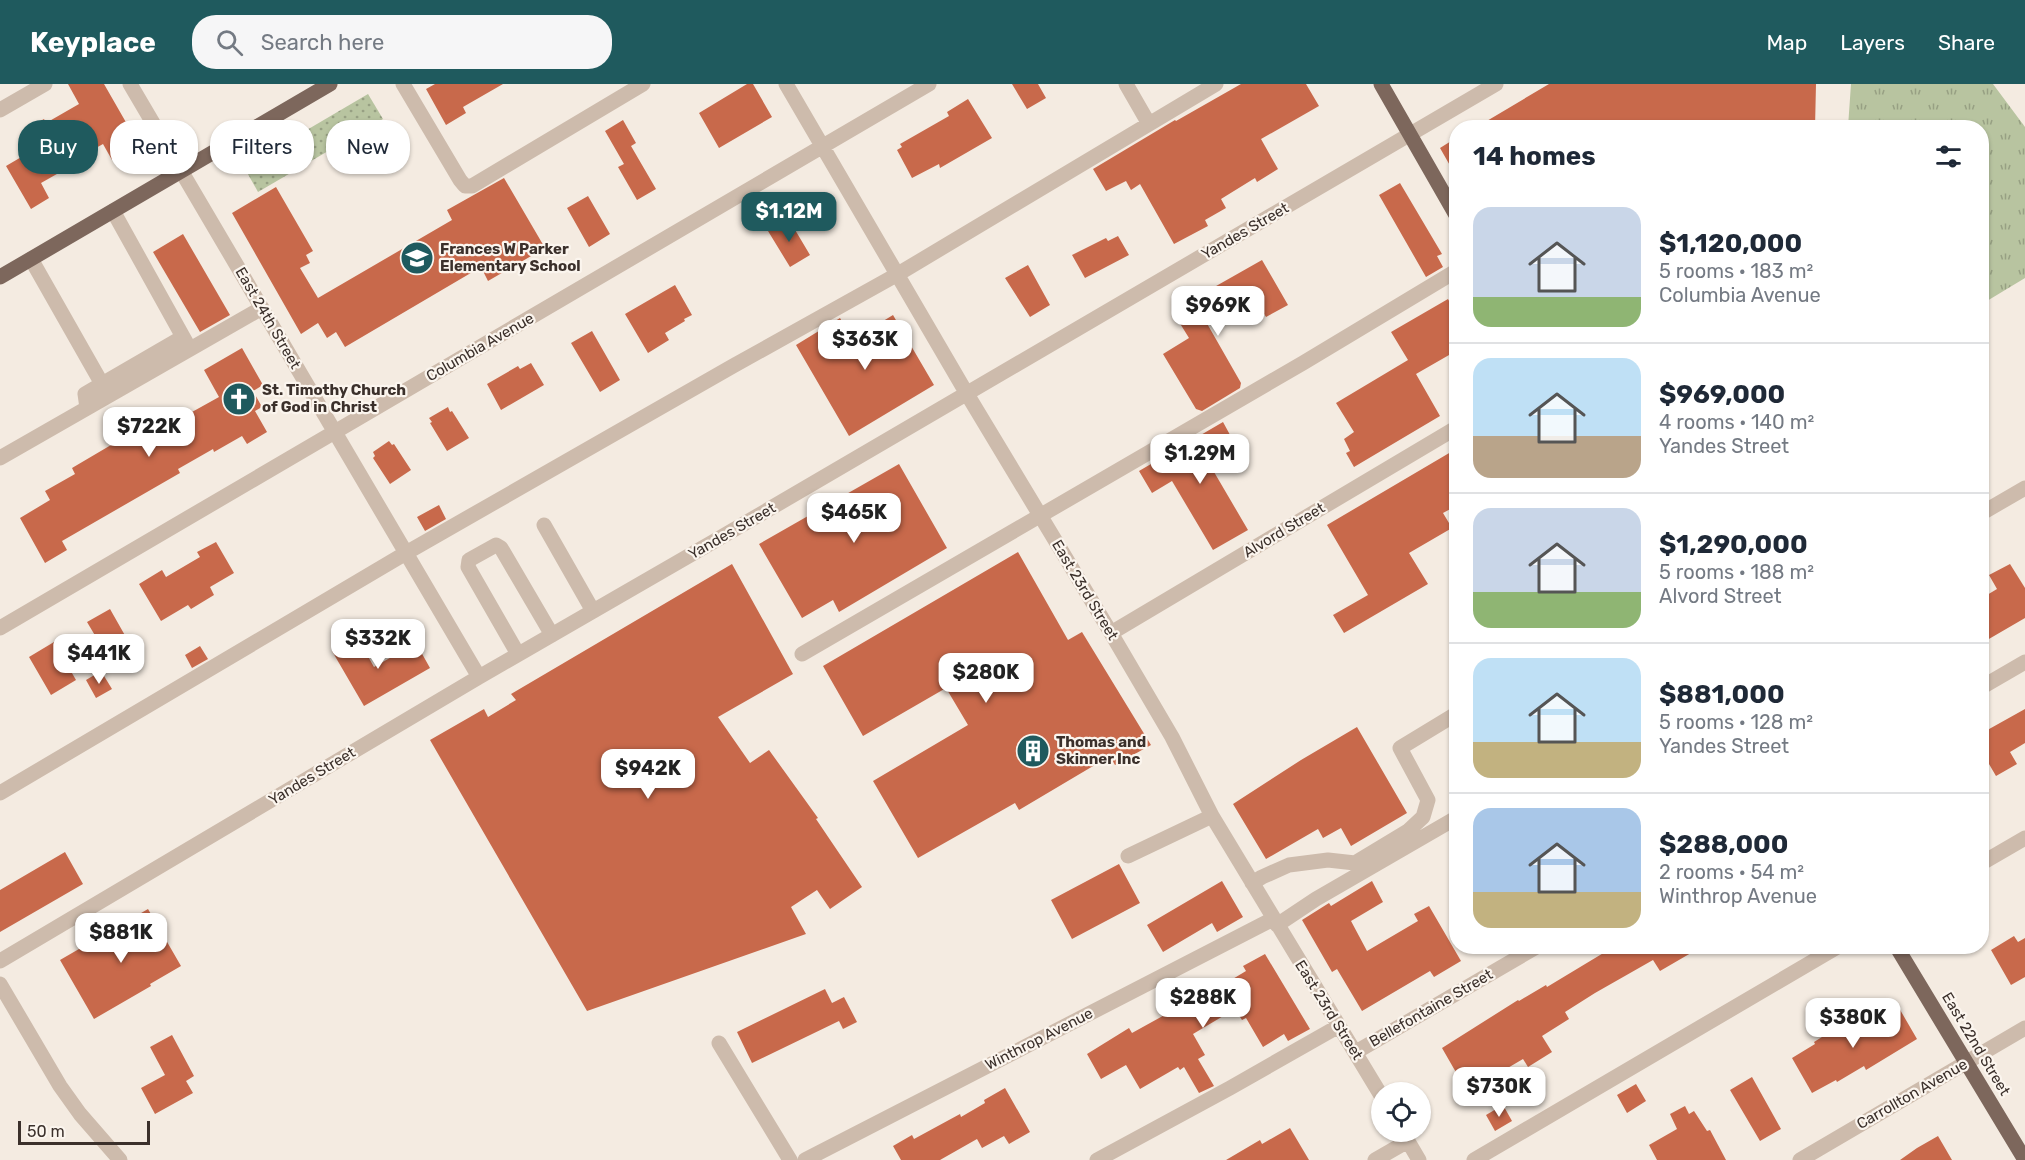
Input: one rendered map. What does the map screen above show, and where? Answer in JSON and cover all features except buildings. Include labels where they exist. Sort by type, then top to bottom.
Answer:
[{"type":"main road","points":[[198,162],[330,84]]},
{"type":"main road","points":[[1381,84],[1449,203]]},
{"type":"main road","points":[[0,277],[177,174]]},
{"type":"main road","name":"East 22nd Street","points":[[1901,954],[2025,1160]]},
{"type":"street","points":[[0,110],[45,84]]},
{"type":"street","name":"East 24th Street","points":[[130,84],[152,120]]},
{"type":"street","points":[[402,84],[465,186],[472,186],[643,84]]},
{"type":"street","name":"East 23rd Street","points":[[786,84],[967,394],[1172,737],[1212,816],[1374,1082]]},
{"type":"street","name":"Columbia Avenue","points":[[0,628],[929,84]]},
{"type":"street","points":[[1126,84],[1149,124]]},
{"type":"street","points":[[0,793],[406,553],[898,274],[1216,84]]},
{"type":"street","name":"Yandes Street","points":[[0,961],[478,677],[1496,84]]},
{"type":"street","name":"East 24th Street","points":[[184,174],[478,677]]},
{"type":"street","points":[[113,211],[187,343]]},
{"type":"street","points":[[31,259],[102,384]]},
{"type":"street","points":[[802,654],[1449,276]]},
{"type":"street","points":[[87,408],[86,394],[102,384],[262,308]]},
{"type":"street","points":[[0,458],[87,408],[187,343]]},
{"type":"street","name":"Alvord Street","points":[[1111,633],[1449,432]]},
{"type":"street","points":[[1989,509],[2025,488]]},
{"type":"street","points":[[544,525],[593,611]]},
{"type":"street","points":[[518,654],[468,567],[469,560],[496,545],[501,548],[552,635]]},
{"type":"street","points":[[1989,683],[2025,662]]},
{"type":"street","points":[[1252,883],[1289,865],[1328,860],[1355,863],[1408,831],[1423,817],[1428,800],[1400,748],[1449,718]]},
{"type":"street","points":[[1128,856],[1212,816]]},
{"type":"street","name":"Winthrop Avenue","points":[[805,1160],[1275,922],[1449,822]]},
{"type":"street","points":[[1989,859],[2025,838]]},
{"type":"street","name":"Bellefontaine Street","points":[[1356,1052],[1524,954]]},
{"type":"street","points":[[1474,1160],[1825,954]]},
{"type":"street","points":[[0,984],[60,1086],[80,1114],[120,1160]]},
{"type":"street","points":[[1097,1160],[1339,1026]]},
{"type":"street","name":"Carrollton Avenue","points":[[1800,1160],[2025,1028]]},
{"type":"street","points":[[719,1043],[790,1160]]},
{"type":"street","points":[[1376,1160],[1398,1142]]},
{"type":"street","points":[[1408,1142],[1419,1160]]},
{"type":"green space","points":[[1851,84],[1993,84],[2025,127],[2025,278],[1989,300],[1989,120],[1848,120]]},
{"type":"green space","points":[[368,94],[383,119],[326,120],[326,152],[314,159],[314,126]]},
{"type":"green space","points":[[248,174],[289,174],[258,192]]},
{"type":"place","name":"Frances W Parker Elementary School","points":[[417,258]]},
{"type":"place","name":"St. Timothy Church of God in Christ","points":[[239,399]]},
{"type":"place","name":"Thomas and Skinner Inc","points":[[1033,751]]}]
